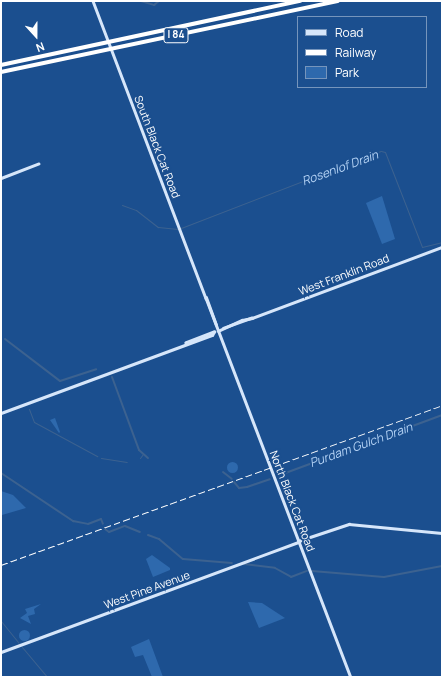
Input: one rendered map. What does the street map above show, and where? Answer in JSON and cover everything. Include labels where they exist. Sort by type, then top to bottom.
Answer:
[{"type":"highway","name":"I 84","points":[[1,66],[300,1]]},
{"type":"highway","name":"I 84","points":[[1,72],[338,1]]},
{"type":"street","name":"South Black Cat Road","points":[[93,1],[218,330]]},
{"type":"street","points":[[1,178],[38,164]]},
{"type":"street","name":"West Franklin Road","points":[[1,413],[218,330],[442,247]]},
{"type":"street","name":"North Black Cat Road","points":[[218,330],[351,677]]},
{"type":"street","name":"West Pine Avenue","points":[[1,652],[342,526],[359,524],[442,533]]},
{"type":"green space","points":[[382,196],[395,239],[382,244],[366,203]]},
{"type":"green space","points":[[55,418],[60,432],[59,433],[50,420]]},
{"type":"green space","points":[[232,461],[236,463],[238,467],[236,471],[232,473],[228,471],[226,467],[228,463]]},
{"type":"green space","points":[[1,491],[13,495],[26,508],[2,515]]},
{"type":"green space","points":[[152,555],[170,568],[170,570],[153,577],[146,559]]},
{"type":"green space","points":[[248,602],[262,603],[285,618],[259,628]]},
{"type":"green space","points":[[41,604],[34,609],[35,614],[28,616],[31,624],[20,618],[27,613],[25,609]]},
{"type":"green space","points":[[24,629],[28,631],[30,635],[28,639],[24,641],[20,639],[18,635],[20,631]]},
{"type":"green space","points":[[149,639],[163,677],[152,677],[143,655],[135,657],[131,647]]},
{"type":"waterway","points":[[66,1],[76,1]]},
{"type":"waterway","points":[[141,1],[154,5],[159,1]]},
{"type":"waterway","name":"Rosenlof Drain","points":[[181,228],[381,151],[385,152],[422,247],[442,242]]},
{"type":"waterway","name":"Rosenlof Drain","points":[[122,205],[136,210],[158,227],[178,229]]},
{"type":"waterway","points":[[5,339],[60,381],[96,369]]},
{"type":"waterway","points":[[112,377],[139,450],[148,458]]},
{"type":"waterway","points":[[29,409],[34,422],[97,456]]},
{"type":"waterway","name":"Purdam Gulch Drain","points":[[280,475],[442,415]]},
{"type":"waterway","points":[[140,458],[143,454]]},
{"type":"waterway","points":[[101,458],[127,462]]},
{"type":"waterway","points":[[223,472],[232,479]]},
{"type":"waterway","points":[[1,473],[73,521],[88,524],[101,519],[103,524]]},
{"type":"waterway","points":[[234,482],[239,488],[247,487],[270,479]]},
{"type":"waterway","points":[[105,529],[109,532],[125,526],[140,532]]},
{"type":"waterway","points":[[148,535],[159,539],[183,559],[232,563]]},
{"type":"waterway","points":[[244,564],[275,568],[291,577],[307,571]]},
{"type":"waterway","points":[[312,571],[384,577],[442,566]]},
{"type":"waterway","points":[[1,621],[19,643]]},
{"type":"waterway","points":[[22,647],[47,677]]},
{"type":"railway","points":[[1,565],[442,405]]}]
